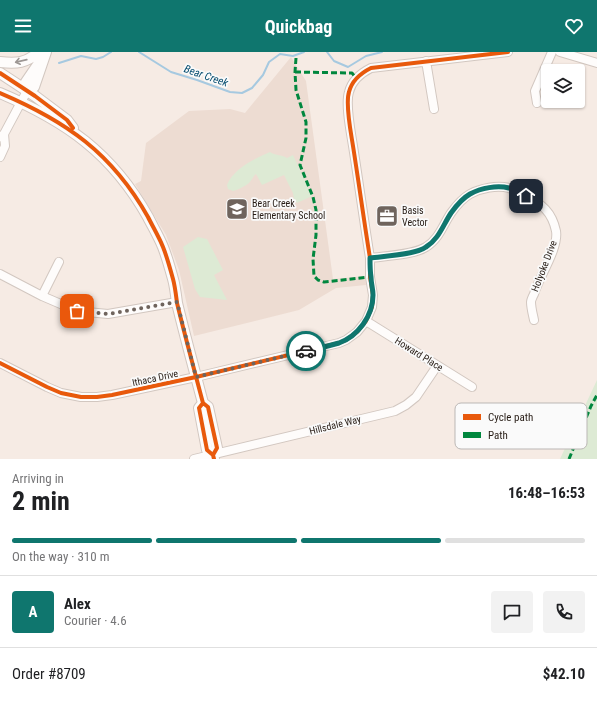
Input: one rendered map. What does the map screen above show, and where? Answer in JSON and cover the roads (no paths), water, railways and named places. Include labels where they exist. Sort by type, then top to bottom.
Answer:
[{"type":"street","name":"Ithaca Drive","points":[[0,363],[61,393],[97,397],[196,377],[339,343],[346,340],[357,332],[366,321],[372,307],[373,295],[370,277],[370,258],[347,99],[349,91],[356,78],[371,68],[508,52]]},
{"type":"street","points":[[536,103],[535,91],[552,52]]},
{"type":"street","points":[[560,52],[597,62]]},
{"type":"street","points":[[0,62],[19,62],[31,59],[43,53]]},
{"type":"street","points":[[0,157],[5,146],[2,135],[27,91],[34,87],[43,53]]},
{"type":"street","points":[[426,61],[434,109]]},
{"type":"street","points":[[0,73],[67,120],[77,134]]},
{"type":"street","points":[[0,93],[21,102],[77,134],[110,164],[129,187],[141,206],[163,248],[173,279],[177,302],[203,403],[208,407],[217,448],[214,457]]},
{"type":"street","name":"Holyoke Drive","points":[[370,258],[415,252],[425,248],[433,242],[451,213],[460,202],[470,194],[482,189],[495,187],[508,188],[543,206],[554,222],[556,233],[555,245],[536,286],[531,302],[534,320]]},
{"type":"street","points":[[42,296],[59,262]]},
{"type":"street","points":[[0,274],[42,296],[77,311],[108,314],[177,302]]},
{"type":"street","name":"Howard Place","points":[[366,321],[436,366],[472,387]]},
{"type":"street","name":"Hillsdale Way","points":[[194,459],[214,457],[395,411],[406,405],[416,396],[436,366]]},
{"type":"waterway","name":"Bear Creek","points":[[59,63],[81,56],[96,59],[111,52]]},
{"type":"waterway","name":"Bear Creek","points":[[139,52],[171,72],[230,92],[242,93],[252,88],[263,75],[269,62],[280,54],[293,56],[304,52]]},
{"type":"waterway","name":"Bear Creek","points":[[327,52],[334,61],[348,67],[366,56],[382,52]]},
{"type":"place","name":"Bear Creek Elementary School","points":[[237,209]]},
{"type":"place","name":"Basis Vector","points":[[387,216]]}]
